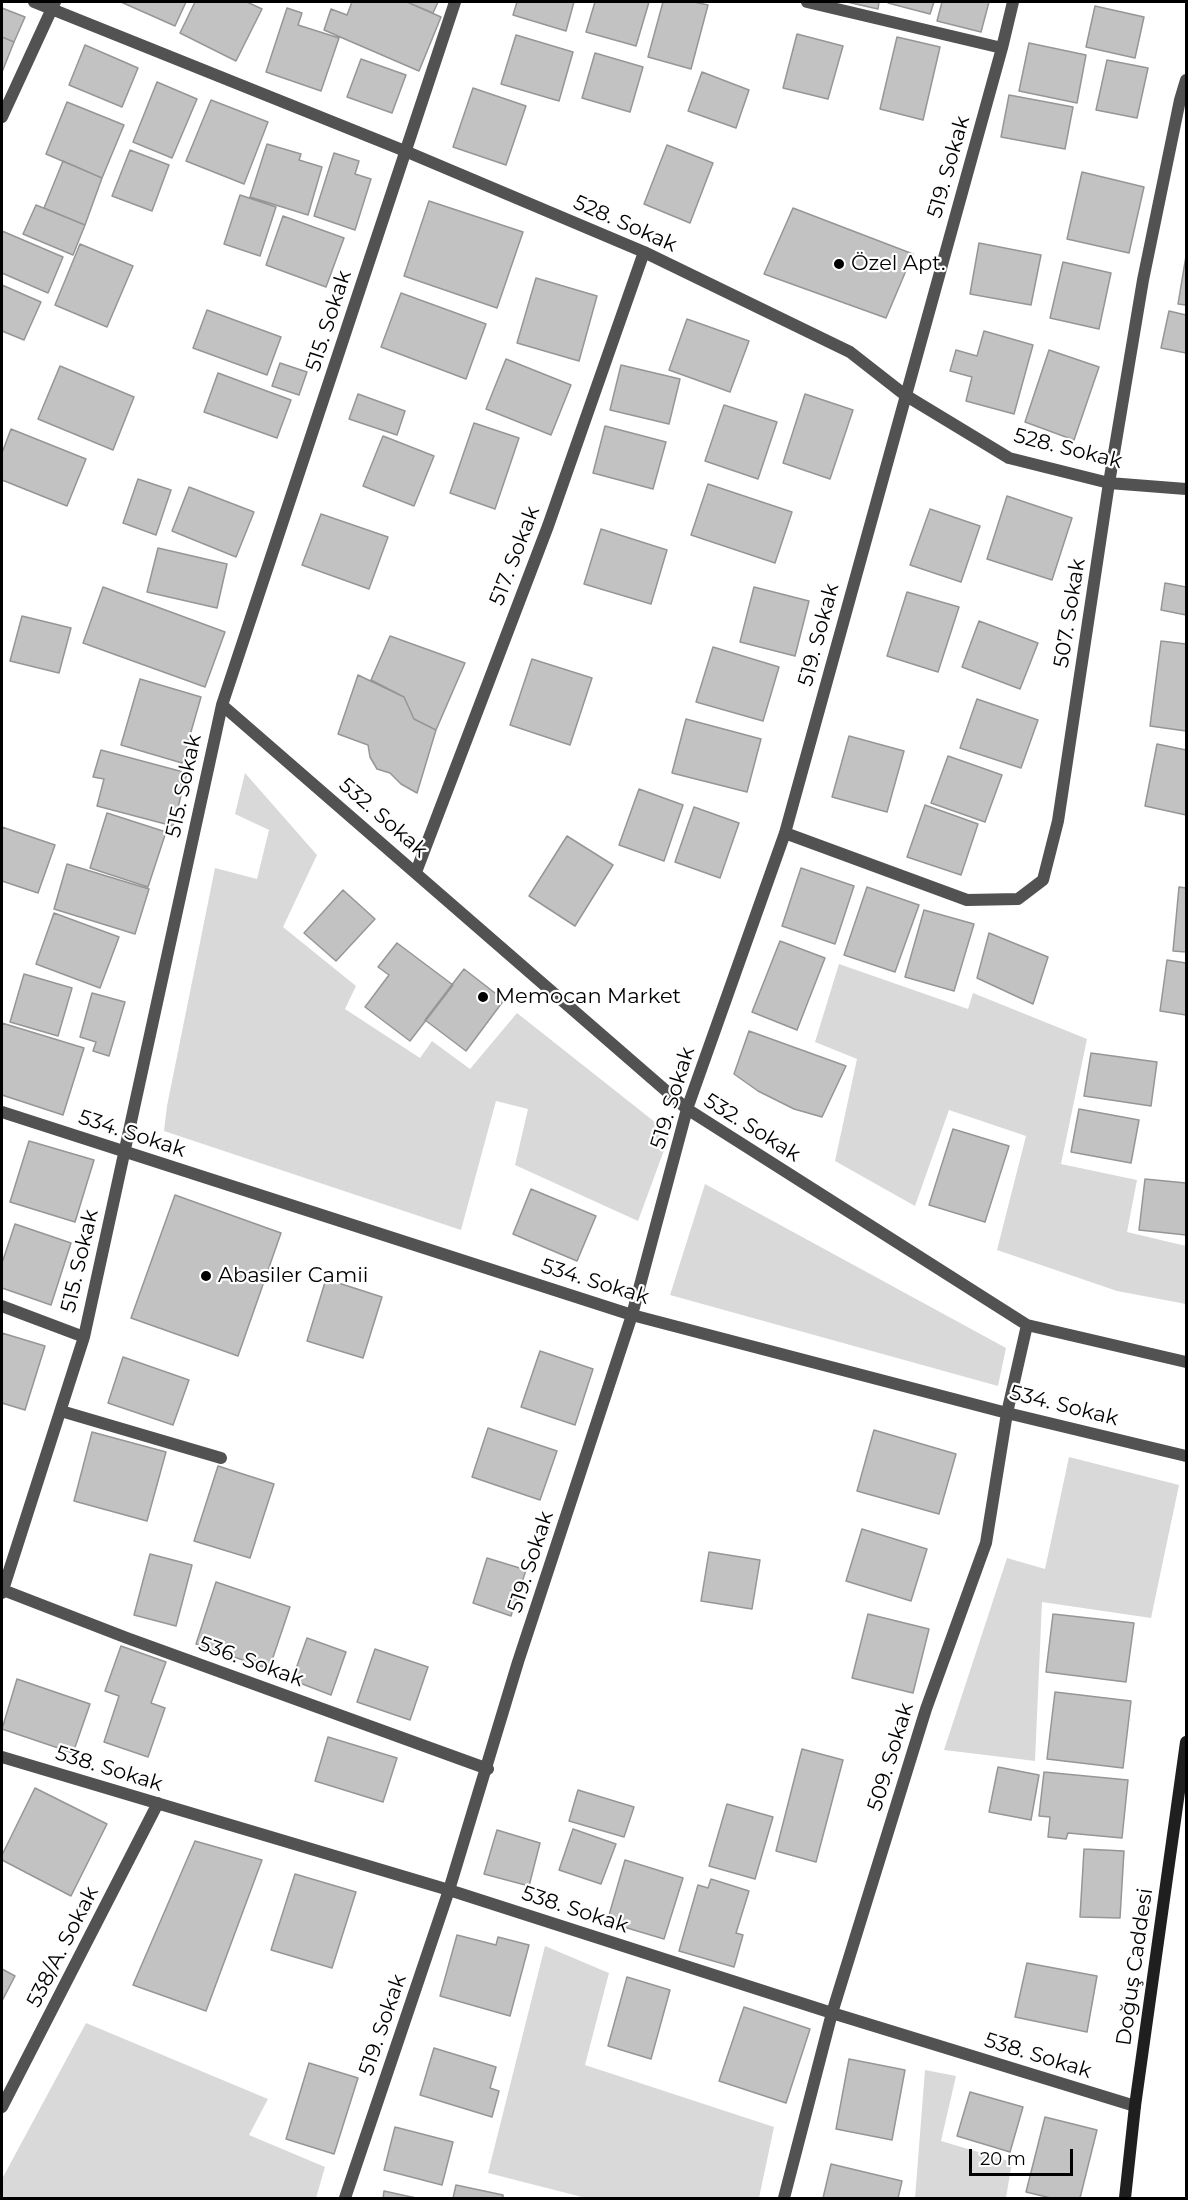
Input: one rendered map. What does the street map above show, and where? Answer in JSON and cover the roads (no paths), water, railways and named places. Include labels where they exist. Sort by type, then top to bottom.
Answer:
[{"type":"street","name":"528. Sokak","points":[[34,2],[52,6],[644,252],[850,352],[905,396],[1009,458],[1109,483],[1186,489]]},
{"type":"street","name":"515. Sokak","points":[[2,1592],[84,1337],[222,705],[455,2]]},
{"type":"street","points":[[807,2],[1002,48]]},
{"type":"street","name":"519. Sokak","points":[[345,2199],[449,1890],[519,1662],[632,1315],[687,1110],[785,833],[1013,2]]},
{"type":"street","points":[[2,117],[52,6]]},
{"type":"street","name":"507. Sokak","points":[[785,833],[967,900],[1018,899],[1043,880],[1058,821],[1109,483],[1143,280],[1186,80]]},
{"type":"street","name":"517. Sokak","points":[[416,872],[548,526],[644,252]]},
{"type":"street","name":"532. Sokak","points":[[222,705],[687,1110],[1027,1325],[1186,1362]]},
{"type":"street","name":"534. Sokak","points":[[2,1112],[632,1315],[1007,1413],[1186,1456]]},
{"type":"street","points":[[2,1306],[84,1337]]},
{"type":"street","name":"509. Sokak","points":[[784,2199],[832,2013],[926,1709],[986,1543],[1007,1413],[1027,1325]]},
{"type":"street","points":[[61,1411],[221,1458]]},
{"type":"street","name":"536. Sokak","points":[[2,1592],[488,1769]]},
{"type":"street","name":"Doğuş Caddesi","points":[[1125,2199],[1134,2106],[1186,1742]]},
{"type":"street","name":"538. Sokak","points":[[2,1757],[449,1890],[832,2013],[1134,2106]]},
{"type":"street","name":"538/A. Sokak","points":[[2,2107],[158,1803]]},
{"type":"place","name":"Özel Apt.","points":[[839,264]]},
{"type":"place","name":"Memocan Market","points":[[483,997]]},
{"type":"place","name":"Abasiler Camii","points":[[206,1276]]}]
